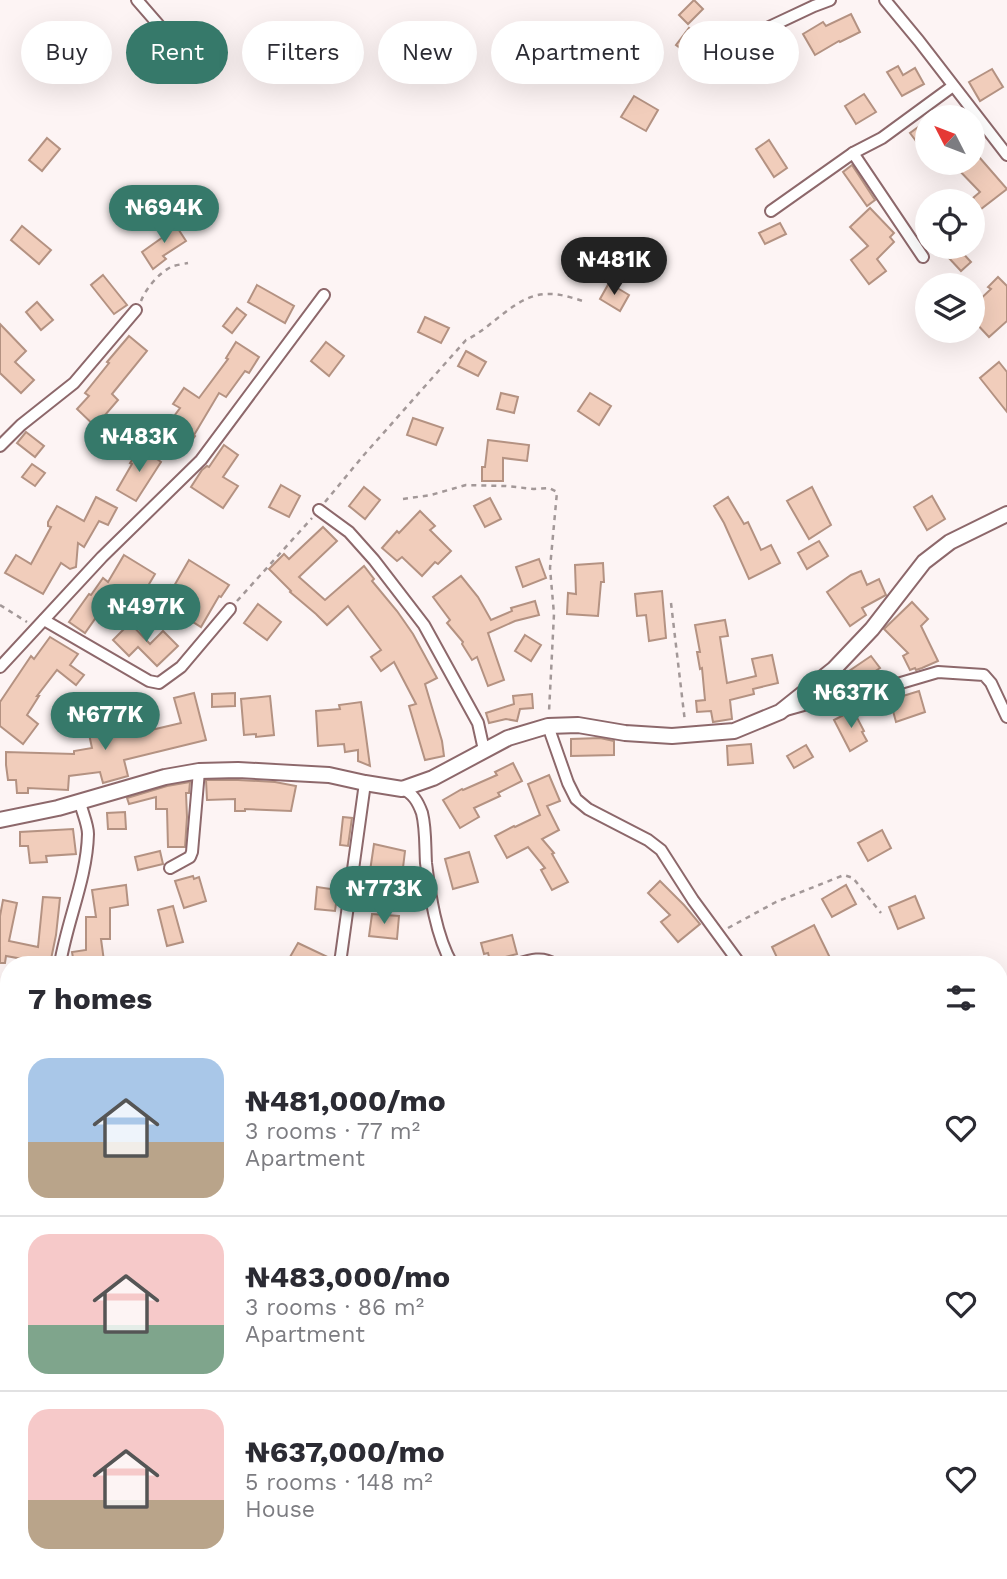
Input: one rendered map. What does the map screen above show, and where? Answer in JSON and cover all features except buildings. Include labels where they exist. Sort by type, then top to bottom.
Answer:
[{"type":"street","points":[[136,0],[155,21]]},
{"type":"street","points":[[782,21],[830,0]]},
{"type":"street","points":[[884,0],[1007,155]]},
{"type":"street","points":[[771,211],[853,153],[882,138],[953,86]]},
{"type":"street","points":[[853,153],[915,245]]},
{"type":"street","points":[[0,667],[103,557],[201,460],[324,295]]},
{"type":"street","points":[[0,446],[21,425],[74,383],[136,310]]},
{"type":"street","points":[[319,510],[349,531],[424,625],[478,723],[484,750]]},
{"type":"street","points":[[780,712],[834,669],[872,629],[924,562],[950,542],[1007,514]]},
{"type":"street","points":[[40,624],[149,681],[159,683],[181,667],[230,609]]},
{"type":"street","points":[[402,789],[433,778],[508,738],[548,726],[578,725],[625,733],[672,736],[734,731],[780,712],[938,672],[985,675],[1007,717]]},
{"type":"street","points":[[548,726],[576,799],[588,809],[648,839],[661,850],[693,900],[734,956]]},
{"type":"street","points":[[0,820],[58,808],[165,777],[199,771],[238,770],[329,775],[402,789],[410,792],[422,813],[435,919],[449,956]]},
{"type":"street","points":[[170,868],[190,857],[192,852],[199,771]]},
{"type":"street","points":[[341,956],[365,783]]},
{"type":"street","points":[[62,956],[83,869],[88,831],[80,802]]},
{"type":"path","points":[[136,310],[145,292],[159,277],[171,267],[188,263]]},
{"type":"path","points":[[230,609],[466,340],[512,307],[537,295],[552,293],[583,301]]},
{"type":"path","points":[[403,499],[431,495],[466,485],[549,488],[557,492],[550,568],[554,614],[548,726]]},
{"type":"path","points":[[671,603],[687,735]]},
{"type":"path","points":[[0,605],[40,624]]},
{"type":"path","points":[[719,934],[776,902],[844,875],[853,878],[881,913]]}]
